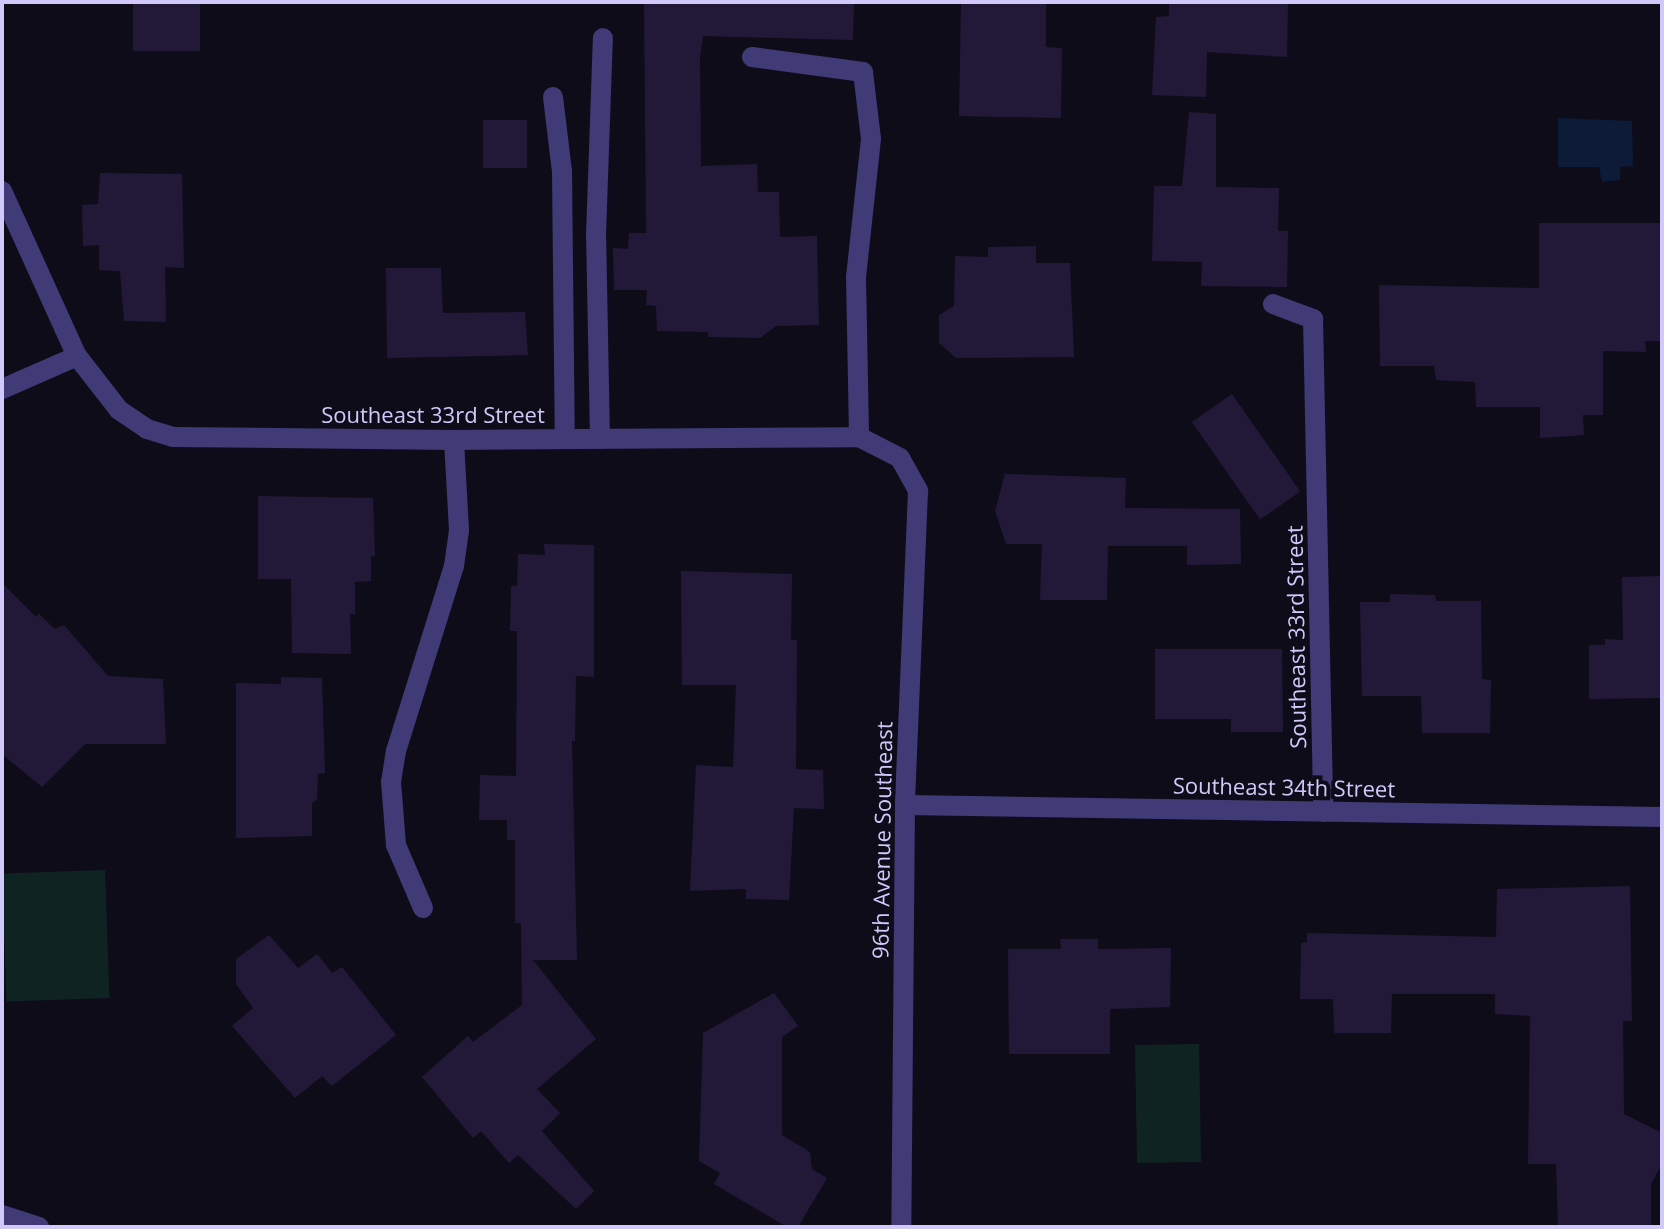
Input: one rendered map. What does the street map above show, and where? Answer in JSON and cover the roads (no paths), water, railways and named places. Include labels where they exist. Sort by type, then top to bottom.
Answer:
[{"type":"street","points":[[600,439],[596,235],[603,38]]},
{"type":"street","points":[[752,57],[863,72],[871,139],[856,277],[859,437]]},
{"type":"street","points":[[553,97],[562,171],[565,439]]},
{"type":"street","name":"Southeast 33rd Street","points":[[2,191],[77,356],[119,410],[147,429],[173,437],[454,440],[859,437],[900,458]]},
{"type":"street","name":"Southeast 33rd Street","points":[[1273,304],[1313,319],[1323,812]]},
{"type":"street","points":[[2,389],[77,356]]},
{"type":"street","points":[[423,908],[396,845],[391,782],[396,751],[454,566],[459,530],[454,440]]},
{"type":"street","name":"96th Avenue Southeast","points":[[900,458],[918,491],[905,805],[901,1227]]},
{"type":"street","name":"Southeast 34th Street","points":[[905,805],[1662,817]]},
{"type":"street","points":[[2,1215],[39,1227]]},
{"type":"water","points":[[1558,118],[1632,121],[1633,166],[1620,167],[1620,180],[1602,182],[1599,167],[1558,167]]}]
